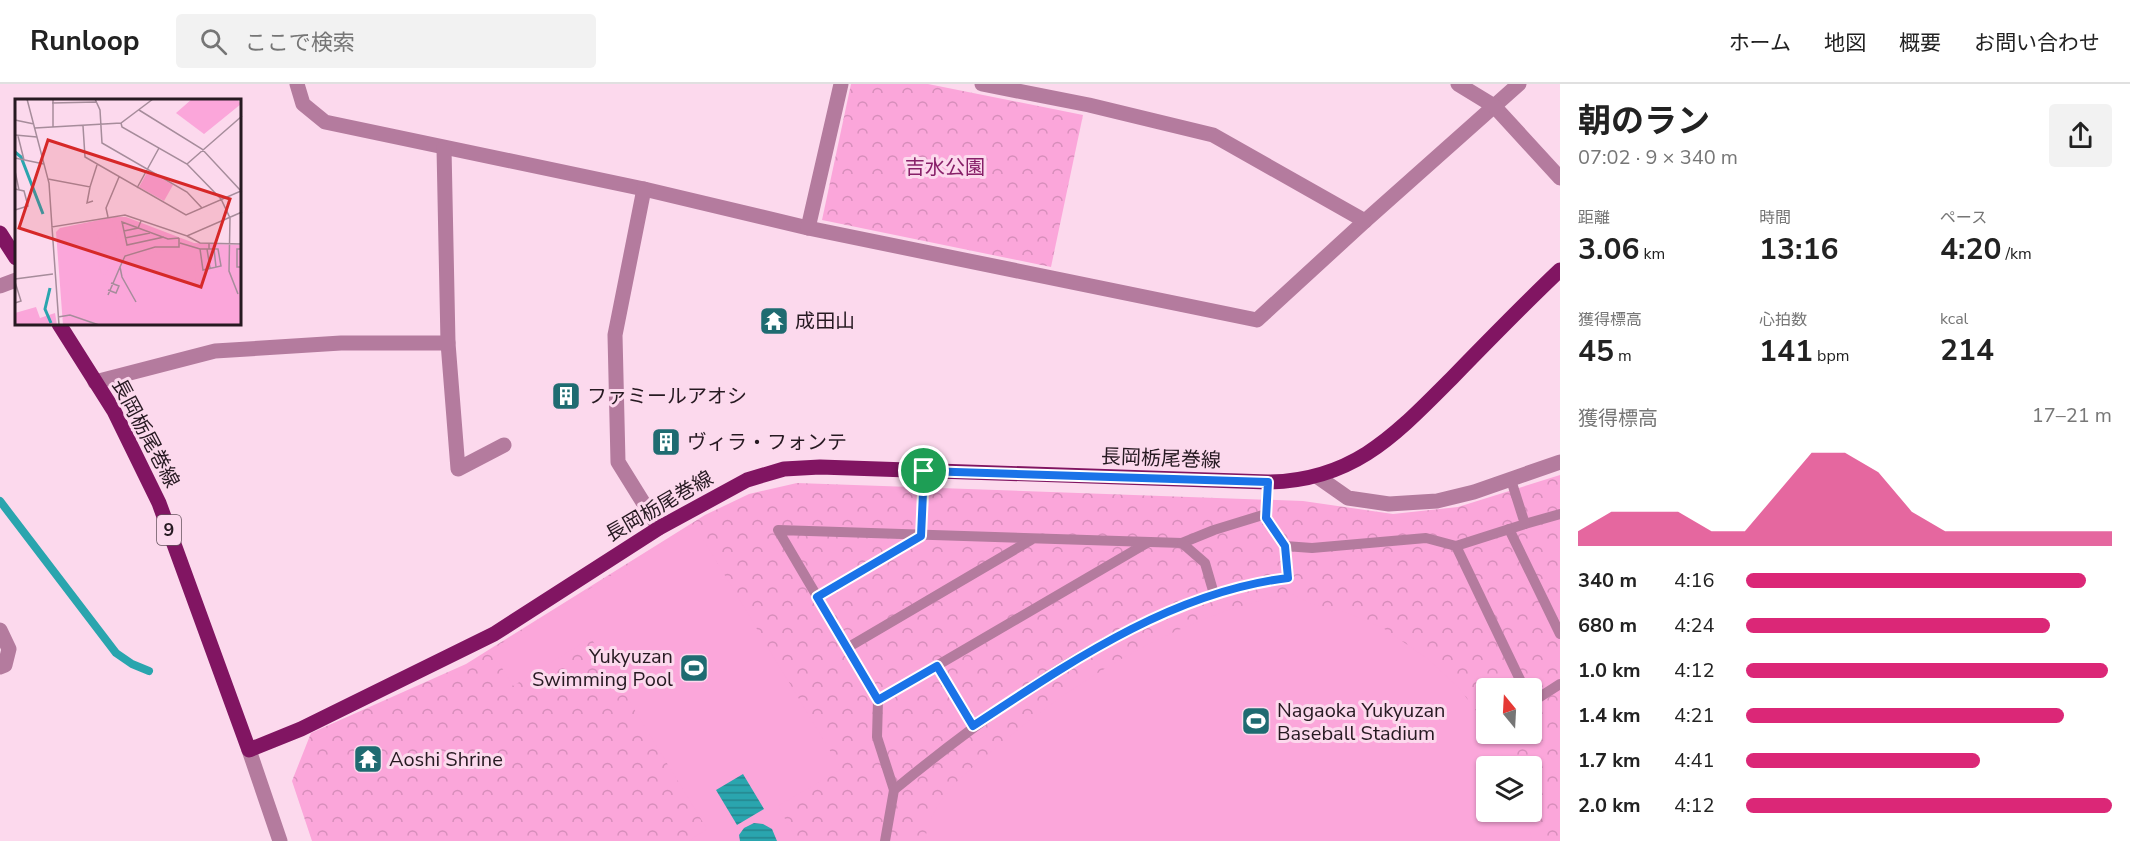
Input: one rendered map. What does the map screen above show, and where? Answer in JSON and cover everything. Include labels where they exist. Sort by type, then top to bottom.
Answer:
[{"type":"main road","points":[[0,233],[15,256]]},
{"type":"main road","name":"長岡栃尾巻線","points":[[60,326],[114,411],[159,503],[249,750],[302,729],[494,634],[659,528],[747,480],[784,469],[820,468],[1268,482],[1293,482],[1318,477],[1347,465],[1398,432],[1560,270]]},
{"type":"street","points":[[297,84],[303,104],[325,122],[644,189],[808,228],[1257,320],[1519,84]]},
{"type":"street","points":[[808,228],[841,84]]},
{"type":"street","points":[[981,84],[1089,105],[1213,135],[1365,221]]},
{"type":"street","points":[[1458,84],[1494,106],[1560,178]]},
{"type":"street","points":[[444,148],[448,343],[458,470],[504,446]]},
{"type":"street","points":[[644,189],[615,335],[618,462],[659,528]]},
{"type":"street","points":[[0,286],[15,280]]},
{"type":"street","points":[[95,382],[215,351],[341,343],[448,343]]},
{"type":"street","points":[[1318,477],[1348,498],[1389,504],[1437,501],[1474,492],[1560,462]]},
{"type":"street","points":[[0,630],[9,649],[4,665],[0,667]]},
{"type":"street","points":[[249,750],[280,841]]},
{"type":"lane","points":[[921,536],[924,471]]},
{"type":"lane","points":[[1511,480],[1525,524]]},
{"type":"lane","points":[[894,790],[973,726],[1097,648],[1178,608],[1214,594],[1254,583],[1288,578],[1285,546],[1266,518],[1268,482]]},
{"type":"lane","points":[[885,841],[894,790],[877,737],[878,700],[778,530],[1182,543],[1214,530],[1266,514]]},
{"type":"lane","points":[[1285,546],[1312,548],[1426,538],[1456,546],[1560,514]]},
{"type":"lane","points":[[1509,529],[1560,634]]},
{"type":"lane","points":[[817,597],[921,536]]},
{"type":"lane","points":[[848,648],[1032,539]]},
{"type":"lane","points":[[878,700],[1147,543]]},
{"type":"lane","points":[[1182,543],[1205,563],[1214,594]]},
{"type":"lane","points":[[1456,546],[1519,678]]},
{"type":"lane","points":[[937,666],[973,726]]},
{"type":"lane","points":[[1542,696],[1560,684]]},
{"type":"green space","name":"吉水公園","points":[[851,84],[928,84],[1083,115],[1051,267],[822,220]]},
{"type":"green space","points":[[1560,475],[1560,841],[312,841],[292,781],[311,733],[466,664],[705,515],[749,494],[797,483],[1303,501],[1393,514],[1458,507]]},
{"type":"green space","name":"Yukyuzan Swimming Pool","points":[[694,524],[841,769],[778,806],[797,841],[688,841],[707,829],[591,638],[513,686],[491,650]]},
{"type":"green space","name":"Nagaoka Yukyuzan Baseball Stadium","points":[[1290,593],[1309,603],[1345,612],[1383,628],[1428,659],[1459,688],[1476,711],[1476,744],[1496,744],[1503,756],[1476,756],[1476,822],[1527,822],[1532,841],[925,841],[935,812],[952,787],[1031,719],[1099,672],[1135,652],[1210,617]]},
{"type":"water","points":[[743,774],[764,809],[737,825],[716,790]]},
{"type":"water","points":[[754,823],[763,824],[772,829],[777,841],[740,841],[739,835],[744,828]]},
{"type":"waterway","points":[[0,501],[116,653],[132,664],[149,671]]},
{"type":"place","name":"成田山","points":[[774,321]]},
{"type":"place","name":"ファミールアオシ","points":[[566,396]]},
{"type":"place","name":"ヴィラ・フォンテ","points":[[666,442]]},
{"type":"place","name":"Yukyuzan Swimming Pool","points":[[694,668]]},
{"type":"place","name":"Nagaoka Yukyuzan Baseball Stadium","points":[[1256,721]]},
{"type":"place","name":"Aoshi Shrine","points":[[368,759]]},
{"type":"route","points":[[924,471],[1268,482],[1266,518],[1285,546],[1288,578],[1254,583],[1214,594],[1135,628],[1062,669],[973,726],[937,666],[878,700],[817,597],[921,536],[924,471]]}]
